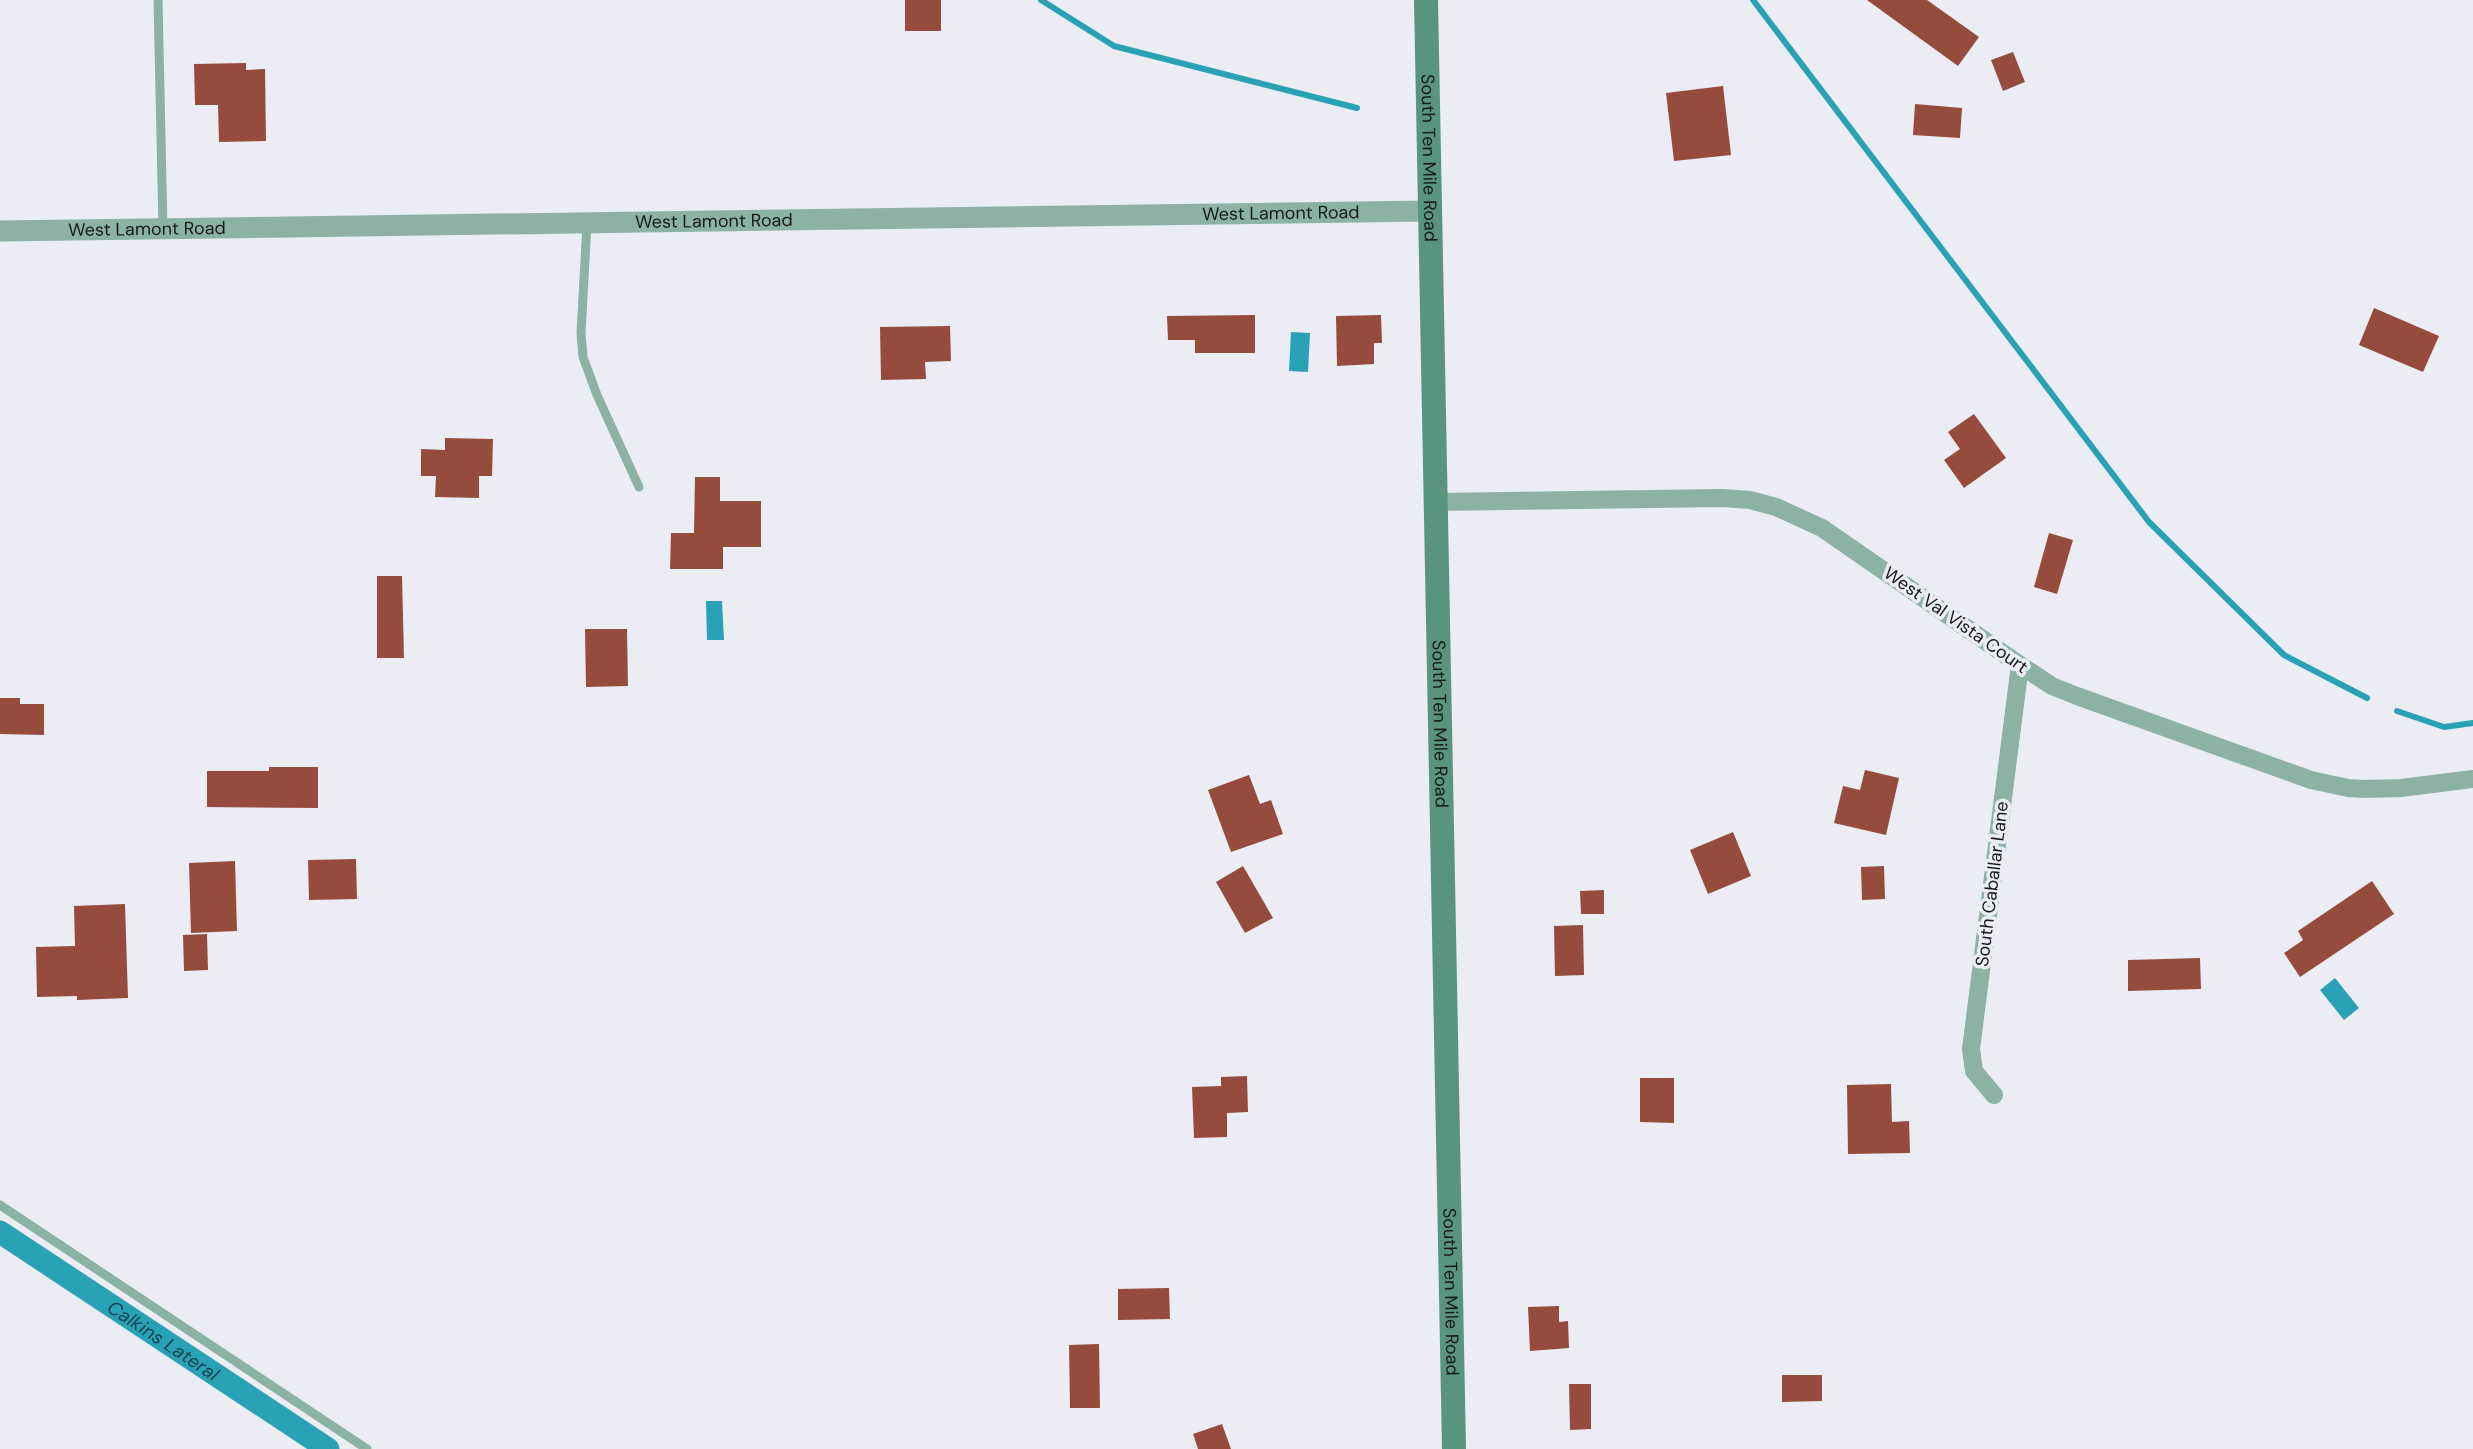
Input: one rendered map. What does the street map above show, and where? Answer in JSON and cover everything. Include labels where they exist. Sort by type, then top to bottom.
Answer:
[{"type":"main road","name":"South Ten Mile Road","points":[[1426,0],[1454,1449]]},
{"type":"street","name":"West Lamont Road","points":[[0,231],[1429,211]]},
{"type":"street","name":"West Val Vista Court","points":[[1435,502],[1722,498],[1750,500],[1776,507],[1822,528],[2020,665],[2052,686],[2077,696],[2312,780],[2348,788],[2401,788],[2473,779]]},
{"type":"street","name":"South Caballar Lane","points":[[1994,1096],[1974,1070],[1971,1049],[2020,665]]},
{"type":"lane","points":[[158,0],[163,229]]},
{"type":"lane","points":[[587,223],[583,357],[597,395],[639,487]]},
{"type":"lane","points":[[0,1205],[368,1449]]},
{"type":"water","points":[[1291,332],[1310,333],[1308,372],[1289,371]]},
{"type":"water","points":[[706,601],[722,601],[724,640],[707,640]]},
{"type":"water","points":[[2335,978],[2359,1008],[2344,1020],[2320,990]]},
{"type":"building","points":[[905,0],[941,0],[941,31],[905,31]]},
{"type":"building","points":[[1867,0],[1927,0],[1979,37],[1958,66]]},
{"type":"building","points":[[2013,52],[2025,82],[2003,91],[1991,60]]},
{"type":"building","points":[[246,63],[246,70],[265,69],[266,141],[219,142],[218,105],[195,105],[194,64]]},
{"type":"building","points":[[1723,86],[1731,155],[1674,161],[1666,93]]},
{"type":"building","points":[[1915,104],[1962,108],[1960,138],[1913,135]]},
{"type":"building","points":[[2374,308],[2439,336],[2423,372],[2359,345]]},
{"type":"building","points":[[1255,315],[1255,353],[1195,353],[1195,340],[1168,340],[1167,316]]},
{"type":"building","points":[[1381,315],[1382,343],[1374,343],[1374,364],[1337,366],[1336,316]]},
{"type":"building","points":[[950,326],[951,361],[925,362],[926,379],[881,380],[880,327]]},
{"type":"building","points":[[1974,414],[2006,458],[1964,488],[1944,460],[1960,449],[1948,432]]},
{"type":"building","points":[[445,438],[493,439],[492,476],[479,476],[479,498],[435,497],[436,476],[421,476],[421,449],[445,450]]},
{"type":"building","points":[[695,477],[720,477],[720,501],[761,501],[761,547],[723,547],[723,569],[670,569],[671,533],[694,533]]},
{"type":"building","points":[[2049,533],[2073,540],[2057,594],[2034,587]]},
{"type":"building","points":[[377,576],[402,576],[404,658],[377,658]]},
{"type":"building","points":[[585,629],[627,629],[628,686],[586,687]]},
{"type":"building","points":[[0,698],[20,698],[20,704],[44,704],[44,735],[0,734]]},
{"type":"building","points":[[269,767],[318,767],[318,808],[207,807],[207,771],[269,771]]},
{"type":"building","points":[[1865,770],[1899,778],[1886,835],[1834,823],[1843,786],[1860,790]]},
{"type":"building","points":[[1249,775],[1260,804],[1271,800],[1283,834],[1231,852],[1208,790]]},
{"type":"building","points":[[1733,832],[1751,876],[1708,894],[1690,850]]},
{"type":"building","points":[[356,859],[357,899],[309,900],[308,860]]},
{"type":"building","points":[[235,861],[237,931],[191,933],[189,863]]},
{"type":"building","points":[[1243,866],[1273,918],[1245,933],[1216,882]]},
{"type":"building","points":[[1884,866],[1885,899],[1862,900],[1861,867]]},
{"type":"building","points":[[2372,881],[2394,914],[2300,977],[2284,953],[2303,940],[2298,931]]},
{"type":"building","points":[[1604,890],[1604,914],[1581,914],[1580,891]]},
{"type":"building","points":[[125,904],[128,998],[77,1000],[77,996],[37,997],[36,947],[75,946],[74,906]]},
{"type":"building","points":[[1583,925],[1584,975],[1555,976],[1554,926]]},
{"type":"building","points":[[207,934],[208,970],[184,971],[183,935]]},
{"type":"building","points":[[2200,958],[2201,989],[2128,991],[2128,960]]},
{"type":"building","points":[[1247,1076],[1248,1112],[1227,1113],[1227,1137],[1194,1138],[1192,1087],[1221,1086],[1221,1077]]},
{"type":"building","points":[[1640,1078],[1674,1078],[1674,1123],[1640,1122]]},
{"type":"building","points":[[1891,1084],[1892,1122],[1909,1121],[1910,1153],[1848,1154],[1847,1085]]},
{"type":"building","points":[[1169,1288],[1170,1319],[1118,1320],[1118,1289]]},
{"type":"building","points":[[1559,1306],[1559,1322],[1568,1321],[1569,1348],[1530,1351],[1528,1307]]},
{"type":"building","points":[[1099,1344],[1100,1408],[1070,1408],[1069,1345]]},
{"type":"building","points":[[1782,1375],[1822,1375],[1822,1401],[1782,1402]]},
{"type":"building","points":[[1569,1384],[1591,1384],[1591,1429],[1570,1430]]},
{"type":"building","points":[[1222,1424],[1231,1449],[1198,1449],[1193,1434]]},
{"type":"waterway","points":[[1041,0],[1114,46],[1357,108]]},
{"type":"waterway","points":[[1753,0],[2149,522],[2284,655],[2367,698]]},
{"type":"waterway","points":[[2397,711],[2444,727],[2473,723]]},
{"type":"waterway","name":"Calkins Lateral","points":[[0,1232],[328,1449]]}]
